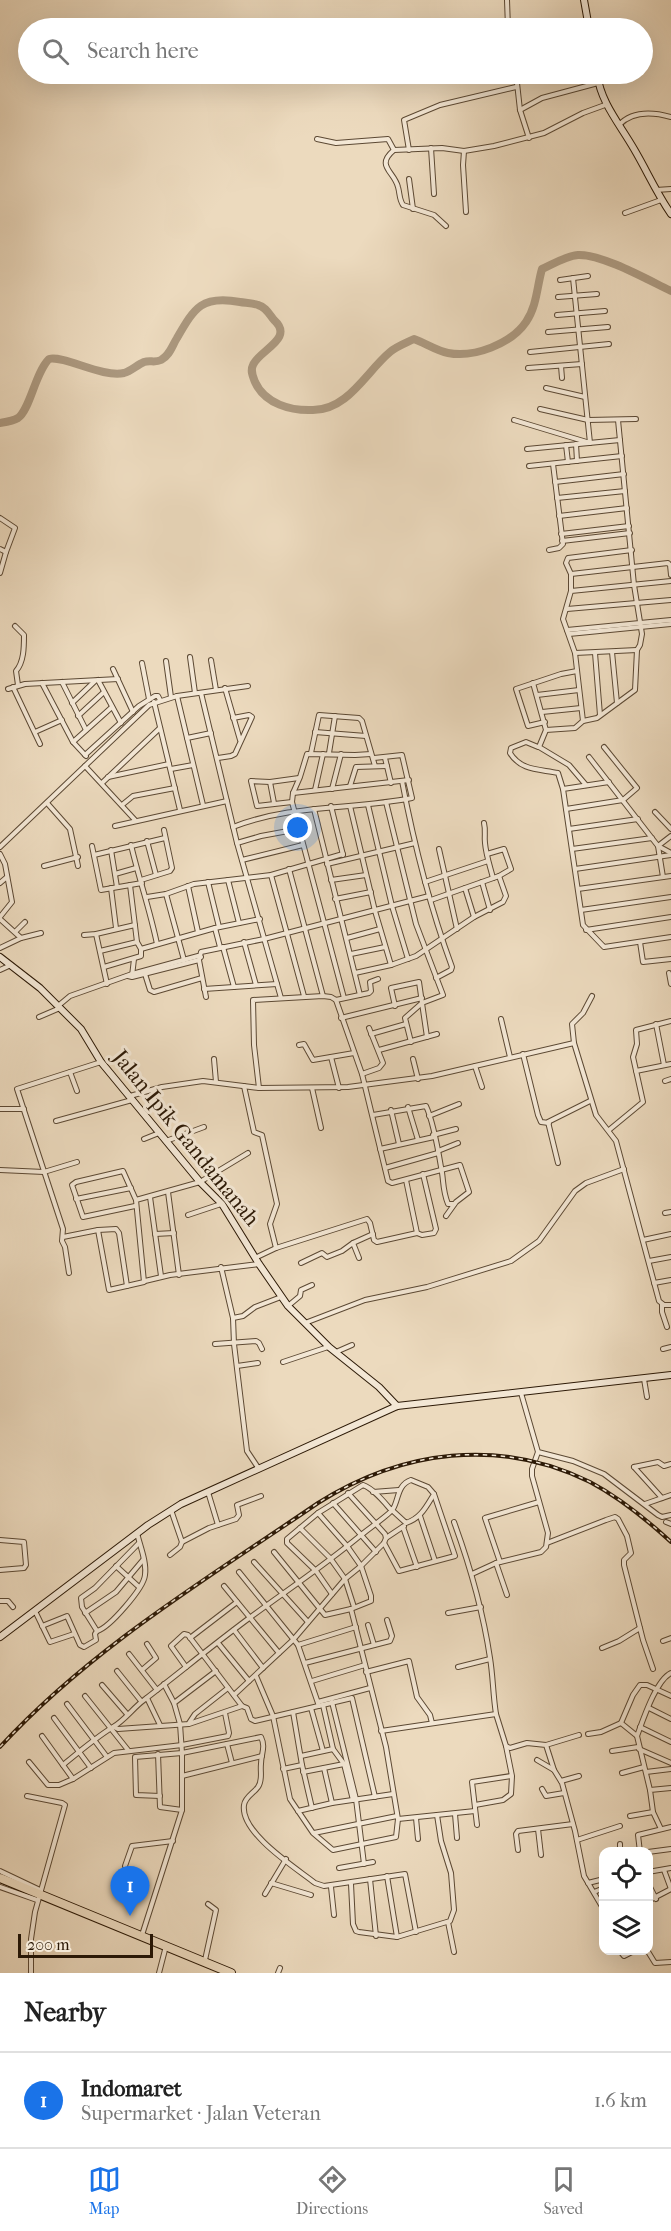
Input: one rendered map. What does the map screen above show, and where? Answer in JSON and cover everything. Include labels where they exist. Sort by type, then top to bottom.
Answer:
[{"type":"highway","points":[[0,1878],[205,1960],[215,1970],[231,1973]]},
{"type":"street","points":[[507,0],[508,18]]},
{"type":"street","points":[[584,0],[587,18]]},
{"type":"street","points":[[520,110],[542,98],[593,84]]},
{"type":"street","points":[[598,84],[605,105],[635,151],[655,190],[671,214]]},
{"type":"street","points":[[409,150],[404,120],[440,105],[516,87],[520,110],[529,138]]},
{"type":"street","points":[[446,226],[434,215],[406,207],[401,201],[397,183],[387,168],[386,159],[394,150],[482,149],[549,131],[583,113],[605,105]]},
{"type":"street","points":[[619,125],[630,116],[658,114],[671,117]]},
{"type":"street","points":[[317,139],[336,143],[388,139],[394,150]]},
{"type":"street","points":[[431,148],[434,194]]},
{"type":"street","points":[[464,151],[466,212]]},
{"type":"street","points":[[409,179],[413,209]]},
{"type":"street","points":[[655,190],[671,189]]},
{"type":"street","points":[[625,213],[661,200]]},
{"type":"street","points":[[560,280],[588,276]]},
{"type":"street","points":[[573,278],[590,443]]},
{"type":"street","points":[[558,297],[597,294]]},
{"type":"street","points":[[557,315],[605,311]]},
{"type":"street","points":[[548,332],[608,327]]},
{"type":"street","points":[[530,352],[609,344]]},
{"type":"street","points":[[528,368],[582,364]]},
{"type":"street","points":[[561,366],[562,378]]},
{"type":"street","points":[[546,388],[585,397]]},
{"type":"street","points":[[540,409],[588,420],[636,418]]},
{"type":"street","points":[[514,420],[590,443]]},
{"type":"street","points":[[546,731],[575,728],[583,721],[597,718],[635,690],[637,650],[642,639],[632,567],[618,420]]},
{"type":"street","points":[[568,462],[570,436]]},
{"type":"street","points":[[527,449],[620,440]]},
{"type":"street","points":[[576,444],[577,461]]},
{"type":"street","points":[[529,466],[622,456]]},
{"type":"street","points":[[549,550],[559,548],[562,541],[553,464]]},
{"type":"street","points":[[555,482],[624,474]]},
{"type":"street","points":[[557,498],[626,490]]},
{"type":"street","points":[[559,516],[627,508]]},
{"type":"street","points":[[0,518],[15,528],[0,573]]},
{"type":"street","points":[[561,534],[629,526]]},
{"type":"street","points":[[562,541],[630,533]]},
{"type":"street","points":[[0,549],[6,552]]},
{"type":"street","points":[[583,721],[575,653],[563,616],[571,591],[571,574],[566,563],[570,557],[632,550]]},
{"type":"street","points":[[571,574],[670,564],[671,575]]},
{"type":"street","points":[[571,591],[671,581]]},
{"type":"street","points":[[567,609],[671,600]]},
{"type":"street","points":[[568,632],[671,622]]},
{"type":"street","points":[[15,626],[24,635],[23,653],[20,668],[16,671],[15,686],[40,744]]},
{"type":"street","points":[[575,653],[637,650]]},
{"type":"street","points":[[612,652],[617,704]]},
{"type":"street","points":[[595,653],[600,715]]},
{"type":"street","points":[[190,657],[195,693]]},
{"type":"street","points":[[211,660],[216,690]]},
{"type":"street","points":[[166,662],[171,697]]},
{"type":"street","points":[[142,663],[149,699]]},
{"type":"street","points":[[113,669],[136,717]]},
{"type":"street","points":[[545,723],[528,726],[516,690],[518,687],[577,671]]},
{"type":"street","points":[[8,689],[42,683],[118,679]]},
{"type":"street","points":[[97,680],[121,723]]},
{"type":"street","points":[[72,703],[97,680]]},
{"type":"street","points":[[62,682],[86,730]]},
{"type":"street","points":[[42,683],[73,742],[90,760]]},
{"type":"street","points":[[533,683],[546,731],[540,745]]},
{"type":"street","points":[[0,847],[154,702],[171,697],[248,686]]},
{"type":"street","points":[[225,688],[240,740]]},
{"type":"street","points":[[537,695],[579,690]]},
{"type":"street","points":[[78,716],[104,692]]},
{"type":"street","points":[[201,693],[237,843],[264,939],[269,949],[281,998]]},
{"type":"street","points":[[85,755],[149,699],[157,696],[160,700]]},
{"type":"street","points":[[177,696],[203,805]]},
{"type":"street","points":[[154,702],[180,810]]},
{"type":"street","points":[[73,742],[112,706]]},
{"type":"street","points":[[542,712],[581,708]]},
{"type":"street","points":[[311,753],[319,715],[361,719],[375,766]]},
{"type":"street","points":[[218,758],[233,756],[251,716],[233,718]]},
{"type":"street","points":[[329,753],[335,716]]},
{"type":"street","points":[[35,732],[62,720]]},
{"type":"street","points":[[102,783],[160,728]]},
{"type":"street","points":[[315,732],[366,736]]},
{"type":"street","points":[[187,738],[211,733]]},
{"type":"street","points":[[586,786],[569,765],[540,745],[526,741],[511,748],[510,753],[514,759],[535,771],[558,773],[563,789],[580,910],[585,930],[603,947],[671,937]]},
{"type":"street","points":[[566,809],[623,800],[637,786],[604,747]]},
{"type":"street","points":[[233,827],[256,818],[295,811],[331,806],[368,805],[405,799],[412,796],[402,755],[385,758],[311,753],[306,755],[293,793],[292,802],[295,811],[323,923],[344,998]]},
{"type":"street","points":[[315,790],[323,754]]},
{"type":"street","points":[[332,789],[341,754]]},
{"type":"street","points":[[589,757],[658,846],[663,877]]},
{"type":"street","points":[[385,758],[391,783]]},
{"type":"street","points":[[85,765],[135,820]]},
{"type":"street","points":[[108,777],[194,765]]},
{"type":"street","points":[[350,786],[355,768],[387,766]]},
{"type":"street","points":[[292,802],[257,806],[251,783],[254,780],[270,782],[300,777]]},
{"type":"street","points":[[293,793],[409,780]]},
{"type":"street","points":[[402,781],[425,882],[452,969],[436,978]]},
{"type":"street","points":[[270,782],[274,803]]},
{"type":"street","points":[[563,789],[609,782]]},
{"type":"street","points":[[123,805],[134,796],[175,788]]},
{"type":"street","points":[[115,826],[227,801]]},
{"type":"street","points":[[341,1018],[443,995],[425,949],[386,802]]},
{"type":"street","points":[[47,803],[70,829],[78,857],[78,866]]},
{"type":"street","points":[[368,805],[392,906],[408,959]]},
{"type":"street","points":[[331,806],[344,860]]},
{"type":"street","points":[[350,806],[370,892],[391,964]]},
{"type":"street","points":[[314,809],[360,995]]},
{"type":"street","points":[[655,812],[671,829]]},
{"type":"street","points":[[569,829],[639,819]]},
{"type":"street","points":[[484,823],[487,832],[485,840],[488,861],[494,878]]},
{"type":"street","points":[[237,843],[299,829]]},
{"type":"street","points":[[92,846],[100,888],[130,885],[170,871],[172,868],[164,830]]},
{"type":"street","points":[[658,846],[671,836]]},
{"type":"street","points":[[572,849],[652,837]]},
{"type":"street","points":[[94,855],[165,838]]},
{"type":"street","points":[[147,841],[156,875]]},
{"type":"street","points":[[147,897],[208,882],[271,875],[308,864],[344,860],[416,843]]},
{"type":"street","points":[[131,845],[136,868],[147,897],[157,944]]},
{"type":"street","points":[[242,860],[303,845]]},
{"type":"street","points":[[658,846],[671,854]]},
{"type":"street","points":[[439,849],[457,929]]},
{"type":"street","points":[[111,850],[117,887]]},
{"type":"street","points":[[206,997],[199,958],[201,952],[264,939],[411,900],[448,894],[499,876],[511,868],[505,850],[487,854]]},
{"type":"street","points":[[0,854],[5,864],[12,902],[0,918],[21,938]]},
{"type":"street","points":[[327,862],[343,854]]},
{"type":"street","points":[[574,868],[671,854]]},
{"type":"street","points":[[45,866],[78,857]]},
{"type":"street","points":[[425,882],[488,861]]},
{"type":"street","points":[[115,874],[136,868]]},
{"type":"street","points":[[289,869],[322,996]]},
{"type":"street","points":[[271,875],[304,996]]},
{"type":"street","points":[[331,880],[366,875]]},
{"type":"street","points":[[355,973],[408,959],[474,917],[506,900],[499,876]]},
{"type":"street","points":[[578,889],[671,876]]},
{"type":"street","points":[[0,884],[7,877]]},
{"type":"street","points":[[228,880],[239,923]]},
{"type":"street","points":[[208,882],[221,947],[234,987]]},
{"type":"street","points":[[482,882],[490,910]]},
{"type":"street","points":[[104,967],[140,958],[141,949],[137,942],[130,885]]},
{"type":"street","points":[[188,886],[198,932]]},
{"type":"street","points":[[111,888],[116,928]]},
{"type":"street","points":[[465,888],[474,917]]},
{"type":"street","points":[[335,899],[370,892]]},
{"type":"street","points":[[166,894],[185,962]]},
{"type":"street","points":[[580,910],[671,897]]},
{"type":"street","points":[[585,930],[671,917]]},
{"type":"street","points":[[141,949],[198,932],[260,919]]},
{"type":"street","points":[[16,931],[25,922]]},
{"type":"street","points":[[84,934],[96,934],[135,925]]},
{"type":"street","points":[[347,938],[380,929]]},
{"type":"street","points":[[0,948],[21,938],[41,933]]},
{"type":"street","points":[[96,934],[107,984]]},
{"type":"street","points":[[100,951],[137,942]]},
{"type":"street","points":[[244,942],[256,985]]},
{"type":"street","points":[[640,942],[643,962],[671,959]]},
{"type":"street","points":[[350,954],[385,947]]},
{"type":"street","name":"Jalan Ipik Gandamanah","points":[[0,957],[11,964],[81,1029],[101,1062],[200,1182],[222,1204],[288,1306],[329,1347],[379,1387],[397,1406]]},
{"type":"street","points":[[39,1017],[59,1007],[66,998],[131,976],[199,958]]},
{"type":"street","points":[[131,976],[134,959]]},
{"type":"street","points":[[0,970],[11,964]]},
{"type":"street","points":[[131,976],[158,969]]},
{"type":"street","points":[[663,974],[670,973],[671,984]]},
{"type":"street","points":[[145,974],[150,990],[154,992],[202,978]]},
{"type":"street","points":[[259,1088],[252,1003],[255,1000],[322,996],[336,1000],[370,993],[370,981],[378,979]]},
{"type":"street","points":[[395,1006],[390,990],[393,987],[418,981],[427,1037]]},
{"type":"street","points":[[204,989],[277,984]]},
{"type":"street","points":[[592,996],[583,1014],[572,1024],[574,1043],[597,1118],[616,1141],[667,1327]]},
{"type":"street","points":[[336,1000],[365,1084],[389,1182],[406,1180],[460,1165],[469,1192],[454,1204],[446,1216]]},
{"type":"street","points":[[405,1018],[422,1001]]},
{"type":"street","points":[[403,1004],[411,1041]]},
{"type":"street","points":[[501,1018],[510,1057]]},
{"type":"street","points":[[609,1130],[643,1101],[633,1055],[637,1044],[636,1030],[671,1021]]},
{"type":"street","points":[[371,1034],[406,1024]]},
{"type":"street","points":[[656,1024],[664,1065]]},
{"type":"street","points":[[362,1074],[383,1065],[369,1028]]},
{"type":"street","points":[[379,1050],[437,1034]]},
{"type":"street","points":[[56,1121],[172,1085],[203,1081],[259,1088],[339,1088],[418,1078],[574,1043]]},
{"type":"street","points":[[299,1045],[304,1044],[313,1060],[354,1053]]},
{"type":"street","points":[[523,1054],[538,1115],[543,1124],[590,1101]]},
{"type":"street","points":[[331,1057],[339,1088]]},
{"type":"street","points":[[214,1059],[216,1082]]},
{"type":"street","points":[[413,1059],[418,1078]]},
{"type":"street","points":[[69,1273],[63,1229],[17,1089],[101,1062]]},
{"type":"street","points":[[636,1071],[671,1064]]},
{"type":"street","points":[[475,1066],[482,1087]]},
{"type":"street","points":[[70,1072],[76,1091]]},
{"type":"street","points":[[665,1081],[671,1079]]},
{"type":"street","points":[[244,1086],[249,1121],[255,1133],[262,1136],[272,1174],[277,1208],[270,1224],[276,1248]]},
{"type":"street","points":[[312,1088],[321,1128]]},
{"type":"street","points":[[429,1116],[459,1104]]},
{"type":"street","points":[[373,1115],[425,1105],[438,1152],[446,1199],[448,1204],[454,1204]]},
{"type":"street","points":[[408,1107],[417,1140]]},
{"type":"street","points":[[0,1109],[24,1109]]},
{"type":"street","points":[[391,1110],[399,1144]]},
{"type":"street","points":[[549,1123],[558,1163]]},
{"type":"street","points":[[166,1141],[204,1127]]},
{"type":"street","points":[[380,1149],[456,1129]]},
{"type":"street","points":[[144,1139],[159,1133]]},
{"type":"street","points":[[385,1168],[438,1152],[458,1143]]},
{"type":"street","points":[[145,1281],[135,1203],[126,1173],[121,1171],[73,1183],[72,1187],[84,1217],[135,1203],[200,1182],[248,1153]]},
{"type":"street","points":[[0,1170],[44,1172],[77,1162]]},
{"type":"street","points":[[304,1323],[365,1300],[427,1287],[511,1261],[539,1241],[575,1191],[586,1183],[624,1168]]},
{"type":"street","points":[[98,1230],[109,1290],[135,1286],[161,1277],[258,1261],[276,1248],[367,1219],[374,1240],[377,1242],[436,1231],[423,1174]]},
{"type":"street","points":[[406,1180],[417,1233]]},
{"type":"street","points":[[76,1199],[131,1188]]},
{"type":"street","points":[[168,1192],[179,1275]]},
{"type":"street","points":[[150,1197],[161,1277]]},
{"type":"street","points":[[188,1215],[222,1204]]},
{"type":"street","points":[[665,1213],[671,1212]]},
{"type":"street","points":[[63,1237],[114,1228],[118,1231],[127,1286]]},
{"type":"street","points":[[155,1234],[174,1233]]},
{"type":"street","points":[[302,1263],[322,1253],[327,1257],[342,1251],[373,1234]]},
{"type":"street","points":[[643,1240],[671,1234]]},
{"type":"street","points":[[353,1243],[359,1258]]},
{"type":"street","points":[[649,1261],[671,1257]]},
{"type":"street","points":[[221,1267],[233,1318],[247,1451],[260,1469]]},
{"type":"street","points":[[654,1283],[671,1280]]},
{"type":"street","points":[[288,1306],[300,1296],[301,1290],[312,1285]]},
{"type":"street","points":[[233,1318],[243,1316],[255,1307],[281,1297]]},
{"type":"street","points":[[662,1304],[671,1305]]},
{"type":"street","points":[[215,1344],[256,1341],[262,1349]]},
{"type":"street","points":[[336,1352],[352,1345]]},
{"type":"street","points":[[283,1362],[329,1347]]},
{"type":"street","points":[[663,1349],[671,1347]]},
{"type":"street","points":[[237,1366],[258,1362]]},
{"type":"street","points":[[0,1637],[171,1509],[397,1406],[671,1377]]},
{"type":"street","points":[[644,1379],[647,1397]]},
{"type":"street","points":[[521,1393],[538,1452],[532,1476],[548,1533],[548,1543]]},
{"type":"street","points":[[538,1452],[598,1470],[663,1517],[671,1515]]},
{"type":"street","points":[[662,1498],[634,1467],[658,1462],[664,1466],[671,1464]]},
{"type":"street","points":[[63,1765],[111,1728],[141,1701],[249,1618],[316,1571],[392,1511],[399,1490],[406,1482],[411,1480],[428,1487],[434,1494],[454,1556]]},
{"type":"street","points":[[332,1594],[316,1571],[287,1543],[287,1539],[318,1513],[348,1493],[365,1485],[405,1525],[417,1567]]},
{"type":"street","points":[[373,1492],[399,1490]]},
{"type":"street","points":[[208,1492],[218,1525]]},
{"type":"street","points":[[348,1493],[375,1523],[399,1571],[465,1552]]},
{"type":"street","points":[[234,1695],[293,1640],[345,1579],[376,1552],[385,1540],[420,1516],[434,1494]]},
{"type":"street","points":[[644,1504],[671,1495]]},
{"type":"street","points":[[170,1555],[180,1547],[182,1542],[238,1517],[237,1505],[261,1496]]},
{"type":"street","points":[[507,1595],[485,1518],[539,1502]]},
{"type":"street","points":[[333,1503],[376,1552]]},
{"type":"street","points":[[171,1509],[182,1542]]},
{"type":"street","points":[[274,1552],[326,1616],[372,1600],[361,1566],[318,1513]]},
{"type":"street","points":[[420,1516],[435,1562]]},
{"type":"street","points":[[471,1574],[498,1563],[541,1552],[548,1543],[615,1517],[631,1546],[631,1553],[624,1560],[624,1565],[653,1669]]},
{"type":"street","points":[[454,1522],[481,1607],[496,1714],[512,1776],[510,1797],[475,1805]]},
{"type":"street","points":[[256,1676],[273,1716],[289,1796],[313,1833],[333,1850],[396,1837],[398,1817],[381,1731],[345,1579],[330,1558],[300,1528]]},
{"type":"street","points":[[97,1631],[109,1623],[139,1587],[145,1576],[137,1533]]},
{"type":"street","points":[[0,1540],[24,1542],[26,1565],[24,1568],[0,1570]]},
{"type":"street","points":[[97,1631],[85,1613],[81,1598],[95,1588],[139,1543]]},
{"type":"street","points":[[85,1613],[109,1598],[143,1560]]},
{"type":"street","points":[[254,1562],[308,1622]]},
{"type":"street","points":[[116,1566],[139,1587]]},
{"type":"street","points":[[239,1572],[298,1645],[320,1704],[333,1749],[344,1764],[355,1800]]},
{"type":"street","points":[[224,1587],[279,1653]]},
{"type":"street","points":[[0,1601],[8,1602],[13,1607]]},
{"type":"street","points":[[190,1638],[237,1602]]},
{"type":"street","points":[[448,1613],[481,1607]]},
{"type":"street","points":[[34,1611],[50,1642],[74,1634]]},
{"type":"street","points":[[42,1626],[67,1616],[80,1645],[84,1647],[96,1640],[97,1631]]},
{"type":"street","points":[[305,1663],[392,1639],[387,1620]]},
{"type":"street","points":[[368,1625],[374,1645]]},
{"type":"street","points":[[298,1645],[356,1627]]},
{"type":"street","points":[[602,1648],[640,1628]]},
{"type":"street","points":[[234,1630],[263,1668]]},
{"type":"street","points":[[186,1667],[171,1647],[184,1634],[190,1638],[242,1706],[247,1708],[253,1721],[311,1708],[370,1688]]},
{"type":"street","points":[[663,1641],[671,1638]]},
{"type":"street","points":[[218,1643],[249,1681]]},
{"type":"street","points":[[142,1670],[156,1657],[147,1644]]},
{"type":"street","points":[[129,1654],[157,1690]]},
{"type":"street","points":[[458,1667],[490,1659]]},
{"type":"street","points":[[366,1672],[409,1661],[417,1697],[430,1715],[432,1723]]},
{"type":"street","points":[[312,1681],[365,1665]]},
{"type":"street","points":[[117,1671],[141,1701]]},
{"type":"street","points":[[174,1703],[216,1671]]},
{"type":"street","points":[[661,1830],[653,1812],[650,1790],[636,1736],[657,1690],[666,1676],[671,1673]]},
{"type":"street","points":[[142,1935],[182,1809],[180,1724],[174,1703],[164,1684]]},
{"type":"street","points":[[588,1734],[601,1732],[621,1723],[639,1686],[647,1684],[671,1696]]},
{"type":"street","points":[[102,1685],[127,1714]]},
{"type":"street","points":[[189,1724],[195,1714],[228,1688]]},
{"type":"street","points":[[85,1696],[129,1751]]},
{"type":"street","points":[[320,1704],[349,1697],[354,1699],[375,1797]]},
{"type":"street","points":[[147,1698],[160,1725]]},
{"type":"street","points":[[333,1702],[360,1823],[364,1864]]},
{"type":"street","points":[[67,1704],[107,1757]]},
{"type":"street","points":[[111,1728],[189,1724],[242,1706]]},
{"type":"street","points":[[311,1708],[323,1751]]},
{"type":"street","points":[[649,1708],[671,1719]]},
{"type":"street","points":[[293,1712],[303,1772],[312,1808]]},
{"type":"street","points":[[29,1762],[48,1785],[59,1785],[73,1779],[114,1753],[228,1736],[225,1713]]},
{"type":"street","points":[[381,1731],[496,1714]]},
{"type":"street","points":[[54,1718],[91,1768]]},
{"type":"street","points":[[621,1723],[636,1736]]},
{"type":"street","points":[[640,1727],[671,1742]]},
{"type":"street","points":[[506,1746],[510,1748],[527,1743],[546,1745],[579,1735]]},
{"type":"street","points":[[42,1736],[73,1779]]},
{"type":"street","points":[[160,1796],[136,1796],[135,1757],[182,1753],[260,1736],[264,1745],[261,1781],[258,1788],[245,1802],[244,1807],[249,1824],[260,1839],[315,1883],[331,1887],[404,1874],[407,1876],[416,1932]]},
{"type":"street","points":[[227,1743],[232,1763]]},
{"type":"street","points":[[546,1745],[554,1770],[561,1781],[583,1872],[599,1902]]},
{"type":"street","points":[[612,1751],[638,1748],[671,1763]]},
{"type":"street","points":[[301,1755],[333,1749]]},
{"type":"street","points":[[158,1754],[161,1808],[182,1809]]},
{"type":"street","points":[[182,1776],[262,1756]]},
{"type":"street","points":[[537,1760],[554,1770]]},
{"type":"street","points":[[303,1772],[344,1764]]},
{"type":"street","points":[[283,1769],[302,1765]]},
{"type":"street","points":[[324,1768],[332,1803]]},
{"type":"street","points":[[622,1773],[645,1769],[671,1769]]},
{"type":"street","points":[[477,1825],[472,1781],[512,1776]]},
{"type":"street","points":[[561,1781],[579,1776]]},
{"type":"street","points":[[650,1790],[671,1788]]},
{"type":"street","points":[[542,1789],[546,1796],[564,1793]]},
{"type":"street","points":[[298,1811],[332,1803],[393,1794]]},
{"type":"street","points":[[27,1796],[65,1805],[38,1894],[30,1939],[31,1973]]},
{"type":"street","points":[[313,1833],[398,1817],[416,1818],[475,1811]]},
{"type":"street","points":[[630,1816],[653,1812]]},
{"type":"street","points":[[455,1814],[458,1838]]},
{"type":"street","points":[[351,1884],[353,1928],[359,1932],[397,1937],[448,1922],[453,1917],[454,1910],[451,1873],[441,1841],[438,1815]]},
{"type":"street","points":[[416,1818],[418,1839]]},
{"type":"street","points":[[518,1850],[517,1832],[573,1824]]},
{"type":"street","points":[[577,1840],[620,1827]]},
{"type":"street","points":[[640,1847],[638,1835],[671,1827]]},
{"type":"street","points":[[538,1829],[541,1855]]},
{"type":"street","points":[[124,1866],[133,1846],[173,1841]]},
{"type":"street","points":[[653,1851],[671,1849]]},
{"type":"street","points":[[265,1894],[285,1859]]},
{"type":"street","points":[[339,1868],[373,1862]]},
{"type":"street","points":[[653,1871],[671,1868]]},
{"type":"street","points":[[653,1900],[671,1890],[664,1870]]},
{"type":"street","points":[[0,1871],[38,1894]]},
{"type":"street","points":[[387,1876],[397,1937]]},
{"type":"street","points":[[370,1879],[376,1936]]},
{"type":"street","points":[[588,1883],[599,1880]]},
{"type":"street","points":[[271,1883],[311,1895]]},
{"type":"street","points":[[0,1887],[38,1894]]},
{"type":"street","points":[[331,1887],[334,1915]]},
{"type":"street","points":[[594,1892],[599,1889]]},
{"type":"street","points":[[653,1893],[656,1899]]},
{"type":"street","points":[[205,1960],[216,1910],[208,1904]]},
{"type":"street","points":[[448,1922],[454,1952]]},
{"type":"street","points":[[159,1973],[166,1945]]},
{"type":"street","points":[[650,1955],[655,1963],[671,1962]]},
{"type":"waterway","points":[[0,423],[16,419],[22,414],[40,373],[49,359],[64,360],[115,374],[127,372],[144,362],[159,361],[169,353],[195,311],[208,302],[217,300],[254,304],[267,311],[279,327],[280,333],[274,344],[253,365],[252,372],[255,382],[265,396],[280,405],[313,410],[336,404],[346,397],[390,352],[414,339],[444,352],[458,354],[480,351],[502,343],[519,330],[530,316],[542,269],[569,257],[578,255],[599,259],[625,268],[671,291]]},
{"type":"railway","points":[[0,1747],[35,1711],[73,1678],[152,1616],[318,1503],[350,1485],[383,1471],[417,1461],[451,1456],[486,1455],[521,1459],[556,1468],[590,1482],[632,1509],[671,1542]]},
{"type":"place","name":"Indomaret","points":[[130,1916]]}]
